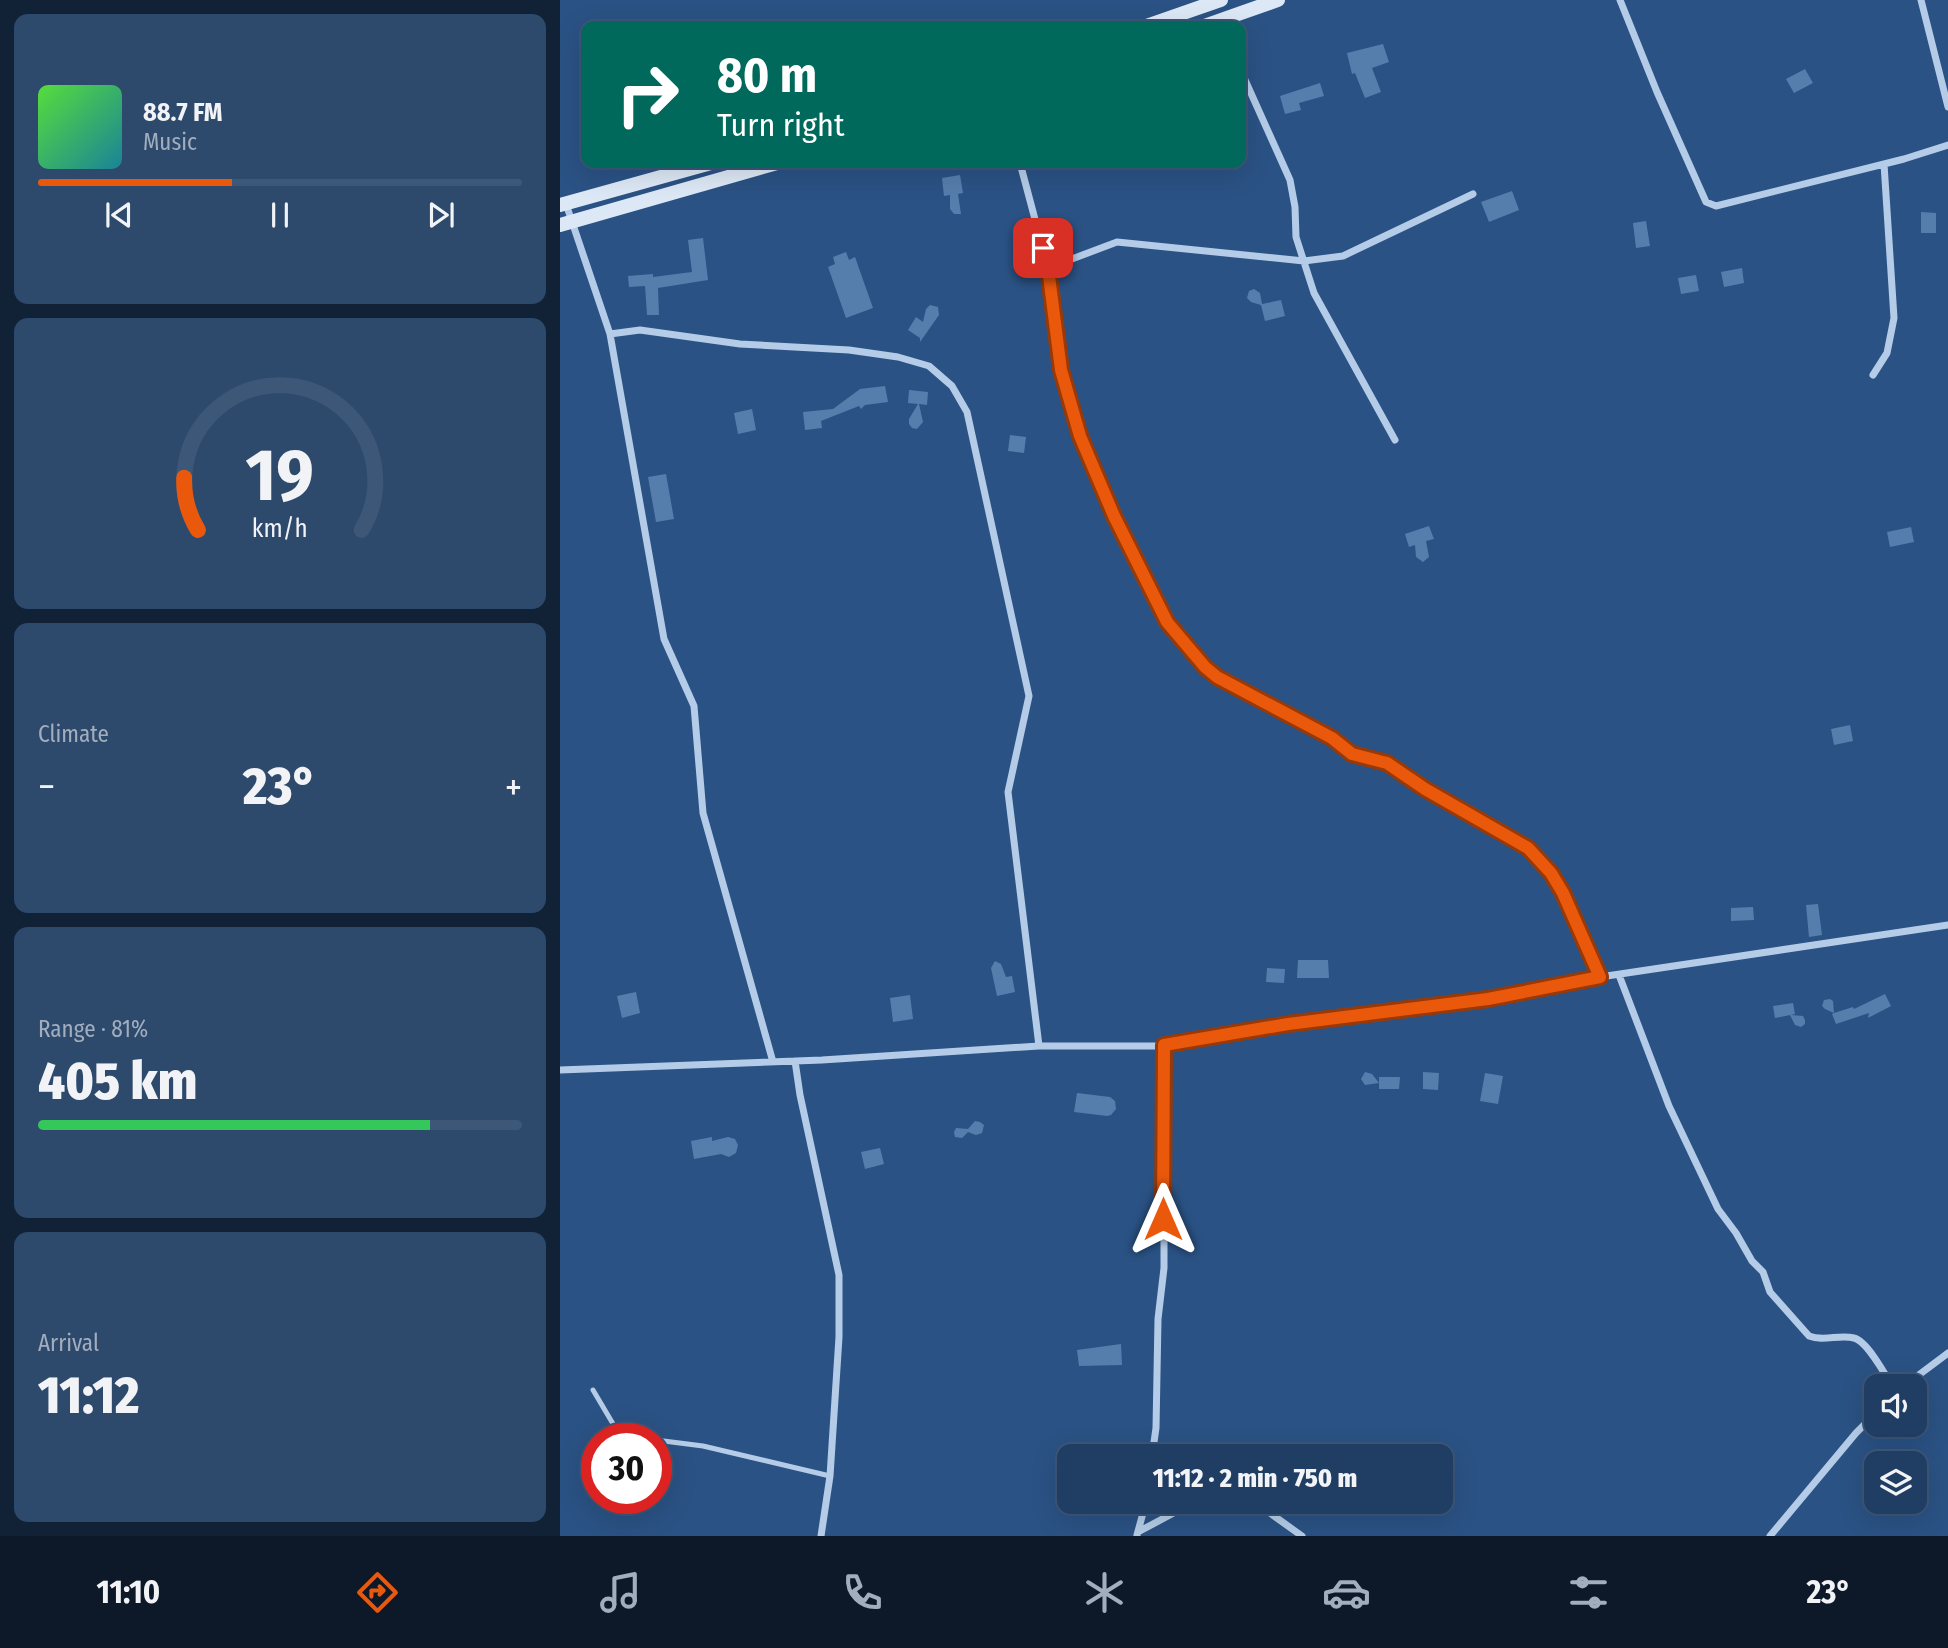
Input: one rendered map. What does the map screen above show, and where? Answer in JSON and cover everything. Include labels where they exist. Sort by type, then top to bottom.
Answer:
[{"type":"main road","points":[[1160,21],[1221,0]]},
{"type":"main road","points":[[1228,21],[1278,0]]},
{"type":"main road","points":[[563,204],[693,168]]},
{"type":"main road","points":[[566,223],[759,168]]},
{"type":"street","points":[[1620,0],[1668,117],[1706,202],[1711,206],[1884,164],[1948,145]]},
{"type":"street","points":[[1921,0],[1948,107]]},
{"type":"street","points":[[1246,82],[1290,180],[1295,207],[1296,237],[1314,293],[1395,440]]},
{"type":"street","points":[[1873,375],[1887,353],[1894,318],[1884,164]]},
{"type":"street","points":[[1021,168],[1048,268],[1061,370],[1080,436],[1114,516],[1167,622],[1205,667],[1217,677],[1332,738],[1352,754],[1387,763],[1425,789],[1528,848],[1551,873],[1563,893],[1600,977]]},
{"type":"street","points":[[1048,268],[1118,242],[1304,261],[1343,256],[1473,194]]},
{"type":"street","points":[[563,204],[566,223],[610,334],[664,639],[694,706],[703,813],[773,1062]]},
{"type":"street","points":[[610,334],[640,330],[740,344],[849,350],[898,356],[929,366],[951,386],[967,412],[1028,696],[1008,792],[1040,1046]]},
{"type":"street","points":[[560,1070],[795,1061],[1040,1046],[1164,1045],[1288,1024],[1488,999],[1600,977],[1907,929],[1948,925]]},
{"type":"street","points":[[1619,975],[1669,1106],[1693,1159],[1718,1209],[1752,1261],[1763,1272],[1770,1292],[1809,1336],[1831,1340],[1854,1338],[1862,1342],[1884,1374]]},
{"type":"street","points":[[1154,1444],[1158,1319],[1164,1268],[1164,1045]]},
{"type":"street","points":[[795,1061],[839,1275],[839,1337],[830,1476],[821,1536]]},
{"type":"street","points":[[1919,1374],[1948,1353]]},
{"type":"street","points":[[1770,1536],[1864,1425]]},
{"type":"street","points":[[1137,1534],[1143,1514]]},
{"type":"street","points":[[1137,1534],[1172,1514]]},
{"type":"street","points":[[1271,1514],[1302,1536]]},
{"type":"lane","points":[[593,1390],[613,1423]]},
{"type":"lane","points":[[672,1442],[703,1446],[830,1476]]},
{"type":"building","points":[[1383,44],[1389,62],[1372,68],[1381,92],[1365,98],[1355,73],[1352,74],[1347,53]]},
{"type":"building","points":[[1805,69],[1813,83],[1794,93],[1786,79]]},
{"type":"building","points":[[1320,83],[1324,96],[1299,103],[1301,110],[1285,114],[1280,96]]},
{"type":"building","points":[[960,175],[963,193],[958,194],[961,214],[954,214],[950,209],[950,195],[944,196],[942,178]]},
{"type":"building","points":[[1512,191],[1519,210],[1489,222],[1481,202]]},
{"type":"building","points":[[1921,212],[1936,213],[1936,233],[1921,233]]},
{"type":"building","points":[[1646,221],[1650,246],[1636,248],[1633,223]]},
{"type":"building","points":[[703,238],[708,280],[658,288],[659,315],[647,315],[645,286],[629,287],[628,276],[653,274],[653,277],[692,272],[688,240]]},
{"type":"building","points":[[846,252],[849,260],[855,257],[873,308],[846,318],[828,267],[835,264],[833,257]]},
{"type":"building","points":[[1742,268],[1744,283],[1724,287],[1721,272]]},
{"type":"building","points":[[1696,275],[1699,291],[1681,294],[1678,278]]},
{"type":"building","points":[[1254,289],[1260,293],[1262,304],[1281,300],[1285,316],[1265,321],[1261,305],[1247,298],[1249,291]]},
{"type":"building","points":[[930,305],[938,307],[939,315],[920,342],[920,338],[908,330],[916,317],[923,322],[926,309]]},
{"type":"building","points":[[885,386],[888,402],[865,405],[861,409],[859,406],[821,421],[822,428],[805,430],[803,412],[833,409],[860,389]]},
{"type":"building","points":[[909,390],[928,392],[927,405],[919,404],[923,422],[917,429],[909,424],[918,404],[908,403]]},
{"type":"building","points":[[752,409],[756,430],[738,434],[734,413]]},
{"type":"building","points":[[1010,435],[1026,437],[1024,453],[1008,451]]},
{"type":"building","points":[[666,474],[674,519],[656,522],[648,477]]},
{"type":"building","points":[[1429,526],[1434,539],[1426,541],[1429,557],[1423,562],[1416,557],[1415,545],[1409,547],[1405,534]]},
{"type":"building","points":[[1911,527],[1914,542],[1890,547],[1887,532]]},
{"type":"building","points":[[1850,725],[1853,741],[1834,745],[1831,729]]},
{"type":"building","points":[[1818,904],[1822,935],[1809,937],[1806,905]]},
{"type":"building","points":[[1753,907],[1754,920],[1731,921],[1731,908]]},
{"type":"building","points":[[1298,960],[1328,960],[1329,978],[1297,978]]},
{"type":"building","points":[[995,961],[1001,964],[1006,977],[1012,976],[1015,992],[997,996],[991,968]]},
{"type":"building","points":[[1267,968],[1285,969],[1284,983],[1266,982]]},
{"type":"building","points":[[636,992],[640,1013],[622,1018],[617,996]]},
{"type":"building","points":[[1885,994],[1891,1006],[1868,1018],[1869,1013],[1836,1024],[1832,1014],[1853,1007],[1854,1009]]},
{"type":"building","points":[[910,995],[913,1019],[893,1022],[890,998]]},
{"type":"building","points":[[1824,1000],[1833,1001],[1834,1013],[1822,1006]]},
{"type":"building","points":[[1793,1003],[1795,1014],[1791,1015],[1803,1016],[1805,1020],[1801,1027],[1795,1025],[1790,1015],[1775,1018],[1773,1006]]},
{"type":"building","points":[[1365,1072],[1372,1074],[1379,1083],[1365,1085],[1361,1079]]},
{"type":"building","points":[[1423,1072],[1439,1073],[1438,1090],[1423,1089]]},
{"type":"building","points":[[1485,1073],[1503,1076],[1498,1104],[1480,1101]]},
{"type":"building","points":[[1379,1077],[1400,1077],[1399,1089],[1379,1089]]},
{"type":"building","points":[[1077,1093],[1110,1097],[1115,1101],[1116,1109],[1107,1116],[1074,1112]]},
{"type":"building","points":[[975,1121],[984,1125],[982,1133],[976,1135],[968,1132],[962,1138],[955,1137],[956,1128],[968,1129]]},
{"type":"building","points":[[712,1137],[712,1141],[728,1137],[735,1139],[738,1145],[736,1153],[729,1157],[721,1154],[694,1159],[691,1141]]},
{"type":"building","points":[[880,1148],[884,1164],[865,1169],[861,1152]]},
{"type":"building","points":[[1121,1344],[1122,1365],[1079,1366],[1077,1350]]},
{"type":"route","points":[[1043,248],[1061,370],[1080,436],[1114,516],[1167,622],[1205,667],[1217,677],[1332,738],[1352,754],[1387,763],[1425,789],[1528,848],[1541,860],[1563,893],[1600,977],[1488,999],[1288,1024],[1164,1045],[1163,1219]]}]
